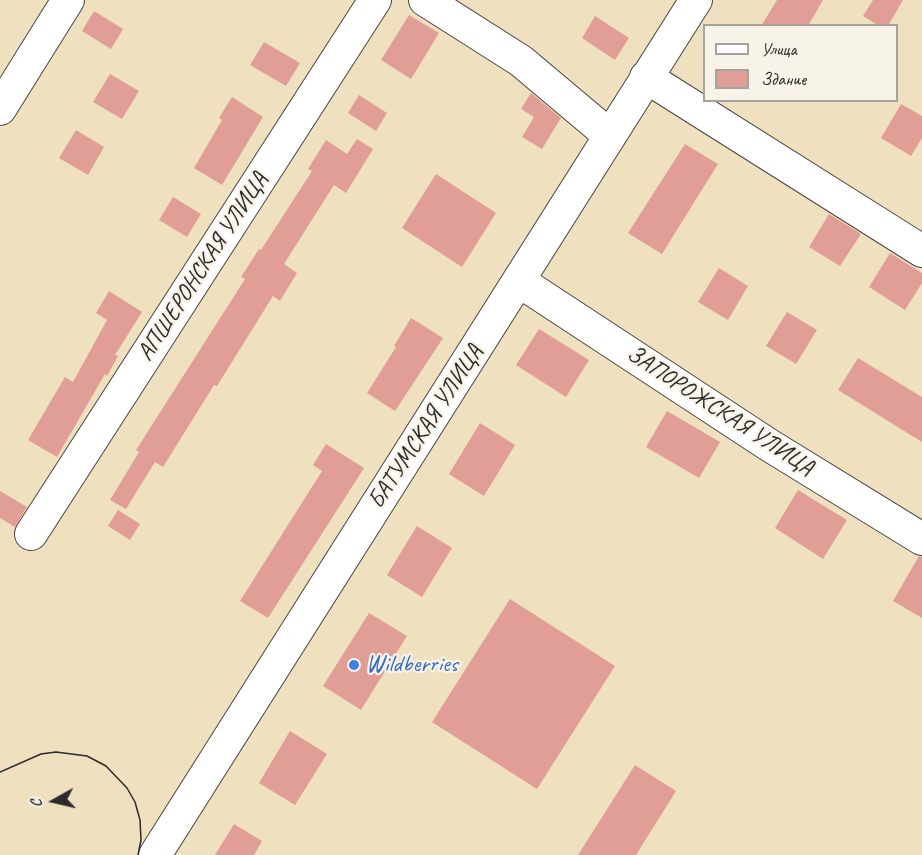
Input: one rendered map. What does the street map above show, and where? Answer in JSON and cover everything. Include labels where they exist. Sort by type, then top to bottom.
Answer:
[{"type":"street","points":[[0,109],[68,0]]},
{"type":"street","name":"АПШЕРОНСКАЯ УЛИЦА","points":[[31,534],[375,0]]},
{"type":"street","points":[[425,0],[521,61],[609,135]]},
{"type":"street","name":"БАТУМСКАЯ УЛИЦА","points":[[155,855],[696,0]]},
{"type":"street","points":[[646,77],[922,251]]},
{"type":"street","name":"ЗАПОРОЖСКАЯ УЛИЦА","points":[[519,281],[769,445],[922,539]]},
{"type":"building","points":[[777,0],[823,0],[809,24],[762,24]]},
{"type":"building","points":[[873,0],[903,0],[889,24],[876,24],[863,16]]},
{"type":"building","points":[[94,11],[123,29],[111,49],[82,31]]},
{"type":"building","points":[[409,15],[439,33],[411,79],[381,60]]},
{"type":"building","points":[[595,16],[629,38],[615,60],[582,38]]},
{"type":"building","points":[[264,42],[300,63],[286,86],[250,65]]},
{"type":"building","points":[[110,74],[139,91],[122,119],[93,102]]},
{"type":"building","points":[[531,93],[561,118],[542,149],[522,137],[534,117],[521,109]]},
{"type":"building","points":[[359,95],[387,113],[376,131],[348,113]]},
{"type":"building","points":[[232,97],[263,117],[222,185],[194,168],[222,120],[219,118]]},
{"type":"building","points":[[901,104],[922,116],[922,138],[911,156],[881,138]]},
{"type":"building","points":[[76,130],[104,147],[88,175],[59,158]]},
{"type":"building","points":[[357,139],[373,149],[346,193],[334,185],[284,264],[297,273],[280,301],[273,296],[163,467],[155,462],[126,509],[110,500],[139,452],[136,450],[245,279],[241,277],[312,171],[308,169],[326,140],[347,154]]},
{"type":"building","points":[[685,144],[718,164],[662,254],[628,233]]},
{"type":"building","points":[[436,174],[496,213],[462,267],[402,228]]},
{"type":"building","points":[[173,197],[201,214],[187,237],[159,220]]},
{"type":"building","points":[[829,214],[861,234],[840,266],[809,247]]},
{"type":"building","points":[[890,253],[922,273],[922,283],[905,310],[869,287]]},
{"type":"building","points":[[719,268],[748,286],[728,320],[698,302]]},
{"type":"building","points":[[109,291],[142,312],[115,355],[118,356],[107,376],[105,374],[57,457],[28,440],[65,377],[73,382],[107,320],[96,313]]},
{"type":"building","points":[[787,312],[817,330],[796,364],[766,346]]},
{"type":"building","points":[[411,318],[443,338],[395,411],[367,393]]},
{"type":"building","points":[[539,329],[589,360],[566,397],[516,365]]},
{"type":"building","points":[[858,358],[922,397],[922,442],[838,390]]},
{"type":"building","points":[[667,411],[720,442],[699,478],[646,447]]},
{"type":"building","points":[[480,423],[515,445],[484,496],[449,474]]},
{"type":"building","points":[[326,444],[364,468],[268,618],[240,601],[322,471],[313,465]]},
{"type":"building","points":[[798,490],[847,520],[823,559],[775,528]]},
{"type":"building","points":[[0,491],[27,507],[15,527],[0,518]]},
{"type":"building","points":[[118,510],[140,524],[130,540],[108,526]]},
{"type":"building","points":[[417,526],[452,548],[422,597],[387,575]]},
{"type":"building","points":[[919,556],[922,557],[922,618],[893,601]]},
{"type":"building","points":[[510,599],[615,666],[537,789],[432,722]]},
{"type":"building","points":[[369,613],[407,636],[361,710],[323,686]]},
{"type":"building","points":[[290,731],[327,754],[295,805],[259,783]]},
{"type":"building","points":[[635,765],[676,791],[636,855],[578,855]]},
{"type":"building","points":[[234,824],[262,841],[254,855],[215,855]]},
{"type":"tram line","points":[[0,772],[41,754],[56,752],[87,756],[106,766],[127,788],[135,802],[140,820],[141,840],[138,855]]},
{"type":"place","name":"Wildberries","points":[[354,665]]}]
